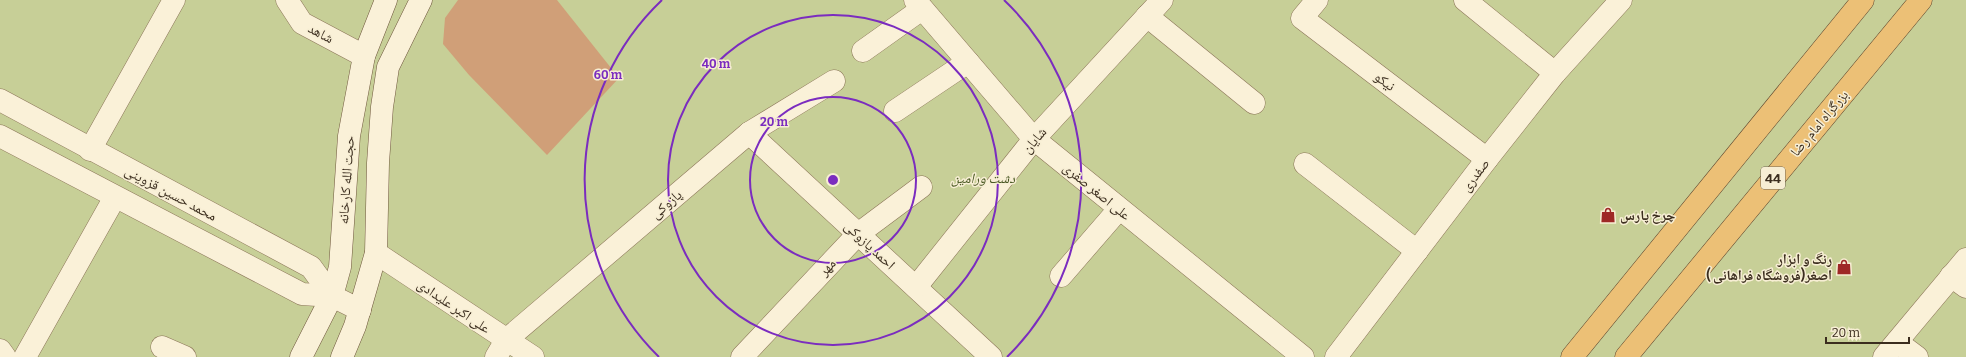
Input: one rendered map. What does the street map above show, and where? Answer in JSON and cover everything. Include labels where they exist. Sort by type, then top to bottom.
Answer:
[{"type":"highway","points":[[1572,357],[1863,0]]},
{"type":"highway","name":"بزرگراه امام رضا","points":[[1626,357],[1921,0]]},
{"type":"street","points":[[90,150],[174,0]]},
{"type":"street","name":"شاهد","points":[[287,0],[302,23],[364,56]]},
{"type":"street","name":"حجت الله کارخانه","points":[[301,357],[332,296],[340,267],[349,136],[364,56],[386,0]]},
{"type":"street","points":[[342,357],[360,310],[376,253],[381,123],[388,67],[421,0]]},
{"type":"street","name":"شایان","points":[[916,287],[1034,139],[1162,0]]},
{"type":"street","name":"نیکو","points":[[1317,0],[1302,18],[1487,159]]},
{"type":"street","points":[[1465,0],[1555,73]]},
{"type":"street","name":"صفدری","points":[[1336,357],[1487,159],[1555,73],[1621,0]]},
{"type":"street","points":[[863,51],[919,5]]},
{"type":"street","name":"علی اصغر صفری","points":[[919,5],[1034,139],[1303,357]]},
{"type":"street","points":[[1147,16],[1254,104]]},
{"type":"street","points":[[895,111],[968,62]]},
{"type":"street","name":"پازوکی","points":[[501,349],[749,133],[834,81]]},
{"type":"street","name":"محمد حسین قزوینی","points":[[0,100],[90,150],[311,268],[332,296]]},
{"type":"street","name":"احمد پازوکی","points":[[749,133],[991,357]]},
{"type":"street","name":"محمد حسین قزوینی","points":[[0,136],[302,294],[332,296],[360,310]]},
{"type":"street","points":[[1305,164],[1417,251]]},
{"type":"street","name":"مهر","points":[[742,357],[858,234],[921,187]]},
{"type":"street","points":[[25,357],[115,197]]},
{"type":"street","points":[[1061,276],[1119,209]]},
{"type":"street","name":"علی اکبر علیدادی","points":[[376,253],[501,349],[533,357]]},
{"type":"street","points":[[1917,357],[1890,349],[1959,282],[1966,259]]},
{"type":"street","points":[[162,347],[185,357]]},
{"type":"street","points":[[0,350],[5,357]]},
{"type":"green space","name":"دشت ورامین","points":[[0,0],[1966,0],[1966,357],[0,357]]},
{"type":"building","points":[[458,0],[557,0],[619,78],[547,155],[469,75],[443,44],[445,18]]},
{"type":"place","name":"چرخ پارس","points":[[1608,215]]},
{"type":"place","name":"رنگ و ابزار اصغر(فروشگاه فراهانی )","points":[[1844,267]]}]
